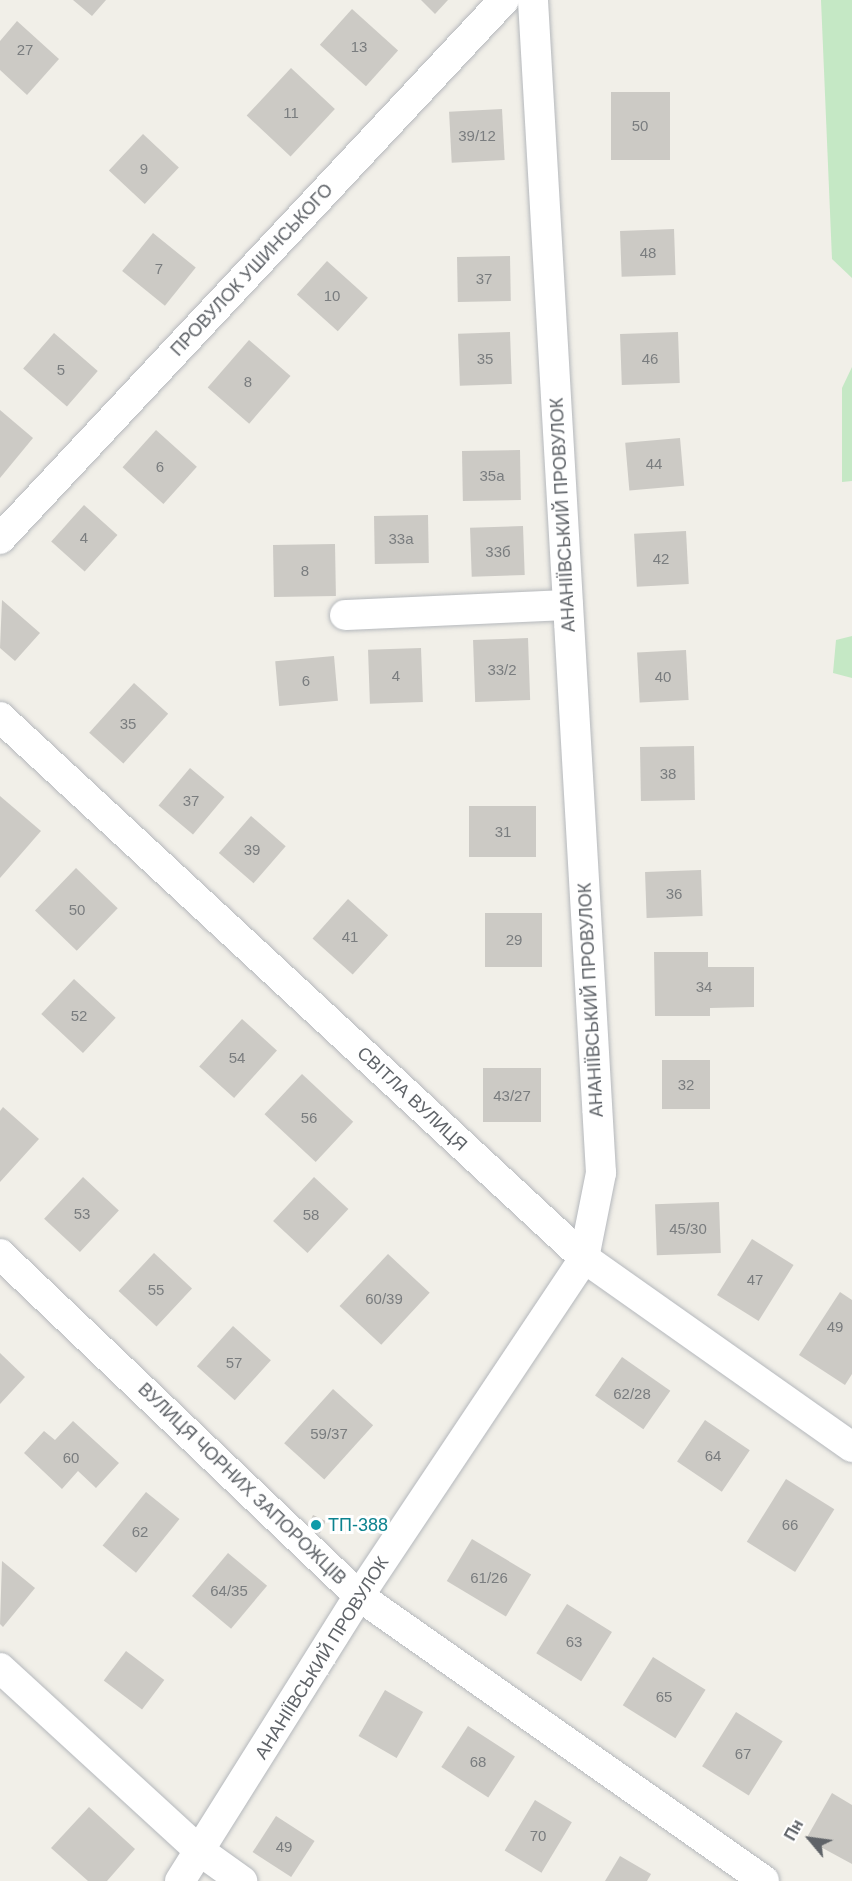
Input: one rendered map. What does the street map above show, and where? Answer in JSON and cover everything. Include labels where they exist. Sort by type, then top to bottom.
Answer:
[{"type":"street","name":"ПРОВУЛОК УШИНСЬКОГО","points":[[0,539],[504,0]]},
{"type":"street","name":"АНАНІЇВСЬКИЙ ПРОВУЛОК","points":[[180,1881],[359,1596],[584,1258],[601,1173],[532,0]]},
{"type":"street","points":[[345,615],[568,605]]},
{"type":"street","name":"СВІТЛА ВУЛИЦЯ","points":[[0,717],[584,1258],[852,1447]]},
{"type":"street","name":"ВУЛИЦЯ ЧОРНИХ ЗАПОРОЖЦІВ","points":[[0,1254],[359,1596],[764,1881]]},
{"type":"street","points":[[0,1668],[200,1851],[242,1881]]},
{"type":"green space","points":[[821,0],[852,0],[852,278],[832,259]]},
{"type":"green space","points":[[852,367],[852,481],[842,482],[842,388]]},
{"type":"green space","points":[[852,636],[852,678],[833,673],[836,640]]},
{"type":"building","points":[[73,0],[106,0],[92,16]]},
{"type":"building","points":[[421,0],[448,0],[435,14]]},
{"type":"building","points":[[352,9],[398,50],[366,86],[320,45]]},
{"type":"building","points":[[17,21],[59,59],[27,95],[0,70],[0,41]]},
{"type":"building","points":[[291,68],[335,109],[291,156],[247,116]]},
{"type":"building","points":[[611,92],[670,92],[670,160],[611,160]]},
{"type":"building","points":[[502,109],[505,160],[452,163],[449,112]]},
{"type":"building","points":[[143,134],[179,167],[145,204],[109,171]]},
{"type":"building","points":[[674,229],[676,275],[622,277],[620,231]]},
{"type":"building","points":[[153,233],[196,268],[165,306],[122,271]]},
{"type":"building","points":[[510,256],[511,301],[458,302],[457,257]]},
{"type":"building","points":[[327,261],[368,298],[338,331],[297,294]]},
{"type":"building","points":[[510,332],[512,384],[460,386],[458,334]]},
{"type":"building","points":[[678,332],[680,383],[622,385],[620,334]]},
{"type":"building","points":[[54,333],[98,371],[67,407],[23,368]]},
{"type":"building","points":[[249,340],[291,376],[249,424],[208,388]]},
{"type":"building","points":[[0,410],[33,438],[0,478]]},
{"type":"building","points":[[156,430],[197,467],[163,504],[123,467]]},
{"type":"building","points":[[680,438],[684,486],[629,491],[625,443]]},
{"type":"building","points":[[520,450],[521,500],[463,501],[462,451]]},
{"type":"building","points":[[84,505],[117,535],[85,572],[51,541]]},
{"type":"building","points":[[428,515],[429,563],[375,564],[374,516]]},
{"type":"building","points":[[523,526],[525,575],[472,577],[470,528]]},
{"type":"building","points":[[686,531],[689,584],[637,587],[634,534]]},
{"type":"building","points":[[335,544],[336,596],[274,597],[273,545]]},
{"type":"building","points":[[2,600],[40,633],[15,661],[0,648]]},
{"type":"building","points":[[528,638],[530,700],[475,702],[473,640]]},
{"type":"building","points":[[421,648],[423,702],[370,704],[368,650]]},
{"type":"building","points":[[686,650],[689,700],[640,702],[637,653]]},
{"type":"building","points":[[334,656],[338,701],[279,706],[275,661]]},
{"type":"building","points":[[134,683],[168,714],[123,764],[89,733]]},
{"type":"building","points":[[694,746],[695,800],[641,801],[640,747]]},
{"type":"building","points":[[190,768],[224,797],[193,834],[159,806]]},
{"type":"building","points":[[0,796],[41,831],[0,878]]},
{"type":"building","points":[[469,806],[536,806],[536,857],[469,857]]},
{"type":"building","points":[[251,816],[286,846],[254,883],[219,853]]},
{"type":"building","points":[[76,868],[118,908],[77,951],[35,910]]},
{"type":"building","points":[[701,870],[703,916],[647,918],[645,872]]},
{"type":"building","points":[[348,899],[388,935],[353,975],[313,938]]},
{"type":"building","points":[[485,913],[542,913],[542,967],[485,967]]},
{"type":"building","points":[[654,952],[708,952],[708,967],[754,967],[754,1007],[710,1008],[710,1016],[655,1016]]},
{"type":"building","points":[[74,979],[116,1018],[83,1053],[41,1014]]},
{"type":"building","points":[[242,1019],[277,1050],[234,1098],[199,1067]]},
{"type":"building","points":[[662,1060],[710,1060],[710,1109],[662,1109]]},
{"type":"building","points":[[483,1068],[541,1068],[541,1122],[483,1122]]},
{"type":"building","points":[[302,1074],[353,1122],[316,1162],[264,1114]]},
{"type":"building","points":[[3,1107],[39,1139],[0,1182],[0,1111]]},
{"type":"building","points":[[83,1177],[119,1210],[80,1252],[44,1219]]},
{"type":"building","points":[[314,1177],[348,1209],[307,1253],[273,1221]]},
{"type":"building","points":[[719,1202],[721,1253],[657,1255],[655,1204]]},
{"type":"building","points":[[752,1239],[794,1265],[759,1321],[717,1295]]},
{"type":"building","points":[[154,1253],[192,1288],[157,1326],[119,1291]]},
{"type":"building","points":[[388,1254],[430,1293],[381,1345],[340,1306]]},
{"type":"building","points":[[840,1292],[852,1300],[852,1374],[845,1385],[799,1355]]},
{"type":"building","points":[[233,1326],[271,1360],[235,1400],[197,1366]]},
{"type":"building","points":[[0,1353],[25,1377],[0,1404]]},
{"type":"building","points":[[622,1357],[670,1391],[643,1429],[595,1396]]},
{"type":"building","points":[[333,1389],[373,1425],[324,1479],[284,1443]]},
{"type":"building","points":[[705,1420],[750,1450],[722,1492],[677,1461]]},
{"type":"building","points":[[73,1421],[119,1463],[96,1488],[78,1471],[62,1489],[24,1453],[44,1431],[55,1440]]},
{"type":"building","points":[[786,1479],[834,1509],[795,1572],[747,1542]]},
{"type":"building","points":[[146,1492],[179,1519],[136,1573],[103,1546]]},
{"type":"building","name":"ТП-388","points":[[313,1515],[326,1521],[320,1534],[307,1528]]},
{"type":"building","points":[[472,1539],[531,1575],[506,1617],[447,1581]]},
{"type":"building","points":[[228,1553],[267,1586],[231,1629],[192,1596]]},
{"type":"building","points":[[2,1561],[35,1588],[3,1627],[0,1624]]},
{"type":"building","points":[[567,1604],[612,1632],[581,1681],[536,1653]]},
{"type":"building","points":[[126,1651],[164,1680],[142,1709],[104,1681]]},
{"type":"building","points":[[653,1657],[706,1690],[675,1738],[623,1705]]},
{"type":"building","points":[[385,1690],[423,1712],[397,1758],[358,1736]]},
{"type":"building","points":[[736,1712],[783,1741],[749,1795],[702,1766]]},
{"type":"building","points":[[468,1726],[515,1756],[488,1798],[441,1767]]},
{"type":"building","points":[[832,1793],[852,1805],[852,1864],[806,1839]]},
{"type":"building","points":[[535,1800],[572,1822],[541,1873],[505,1851]]},
{"type":"building","points":[[89,1807],[135,1849],[107,1881],[88,1881],[51,1848]]},
{"type":"building","points":[[276,1816],[315,1841],[291,1877],[253,1852]]},
{"type":"building","points":[[620,1856],[651,1874],[647,1881],[605,1881]]},
{"type":"place","name":"ТП-388","points":[[316,1525]]}]
